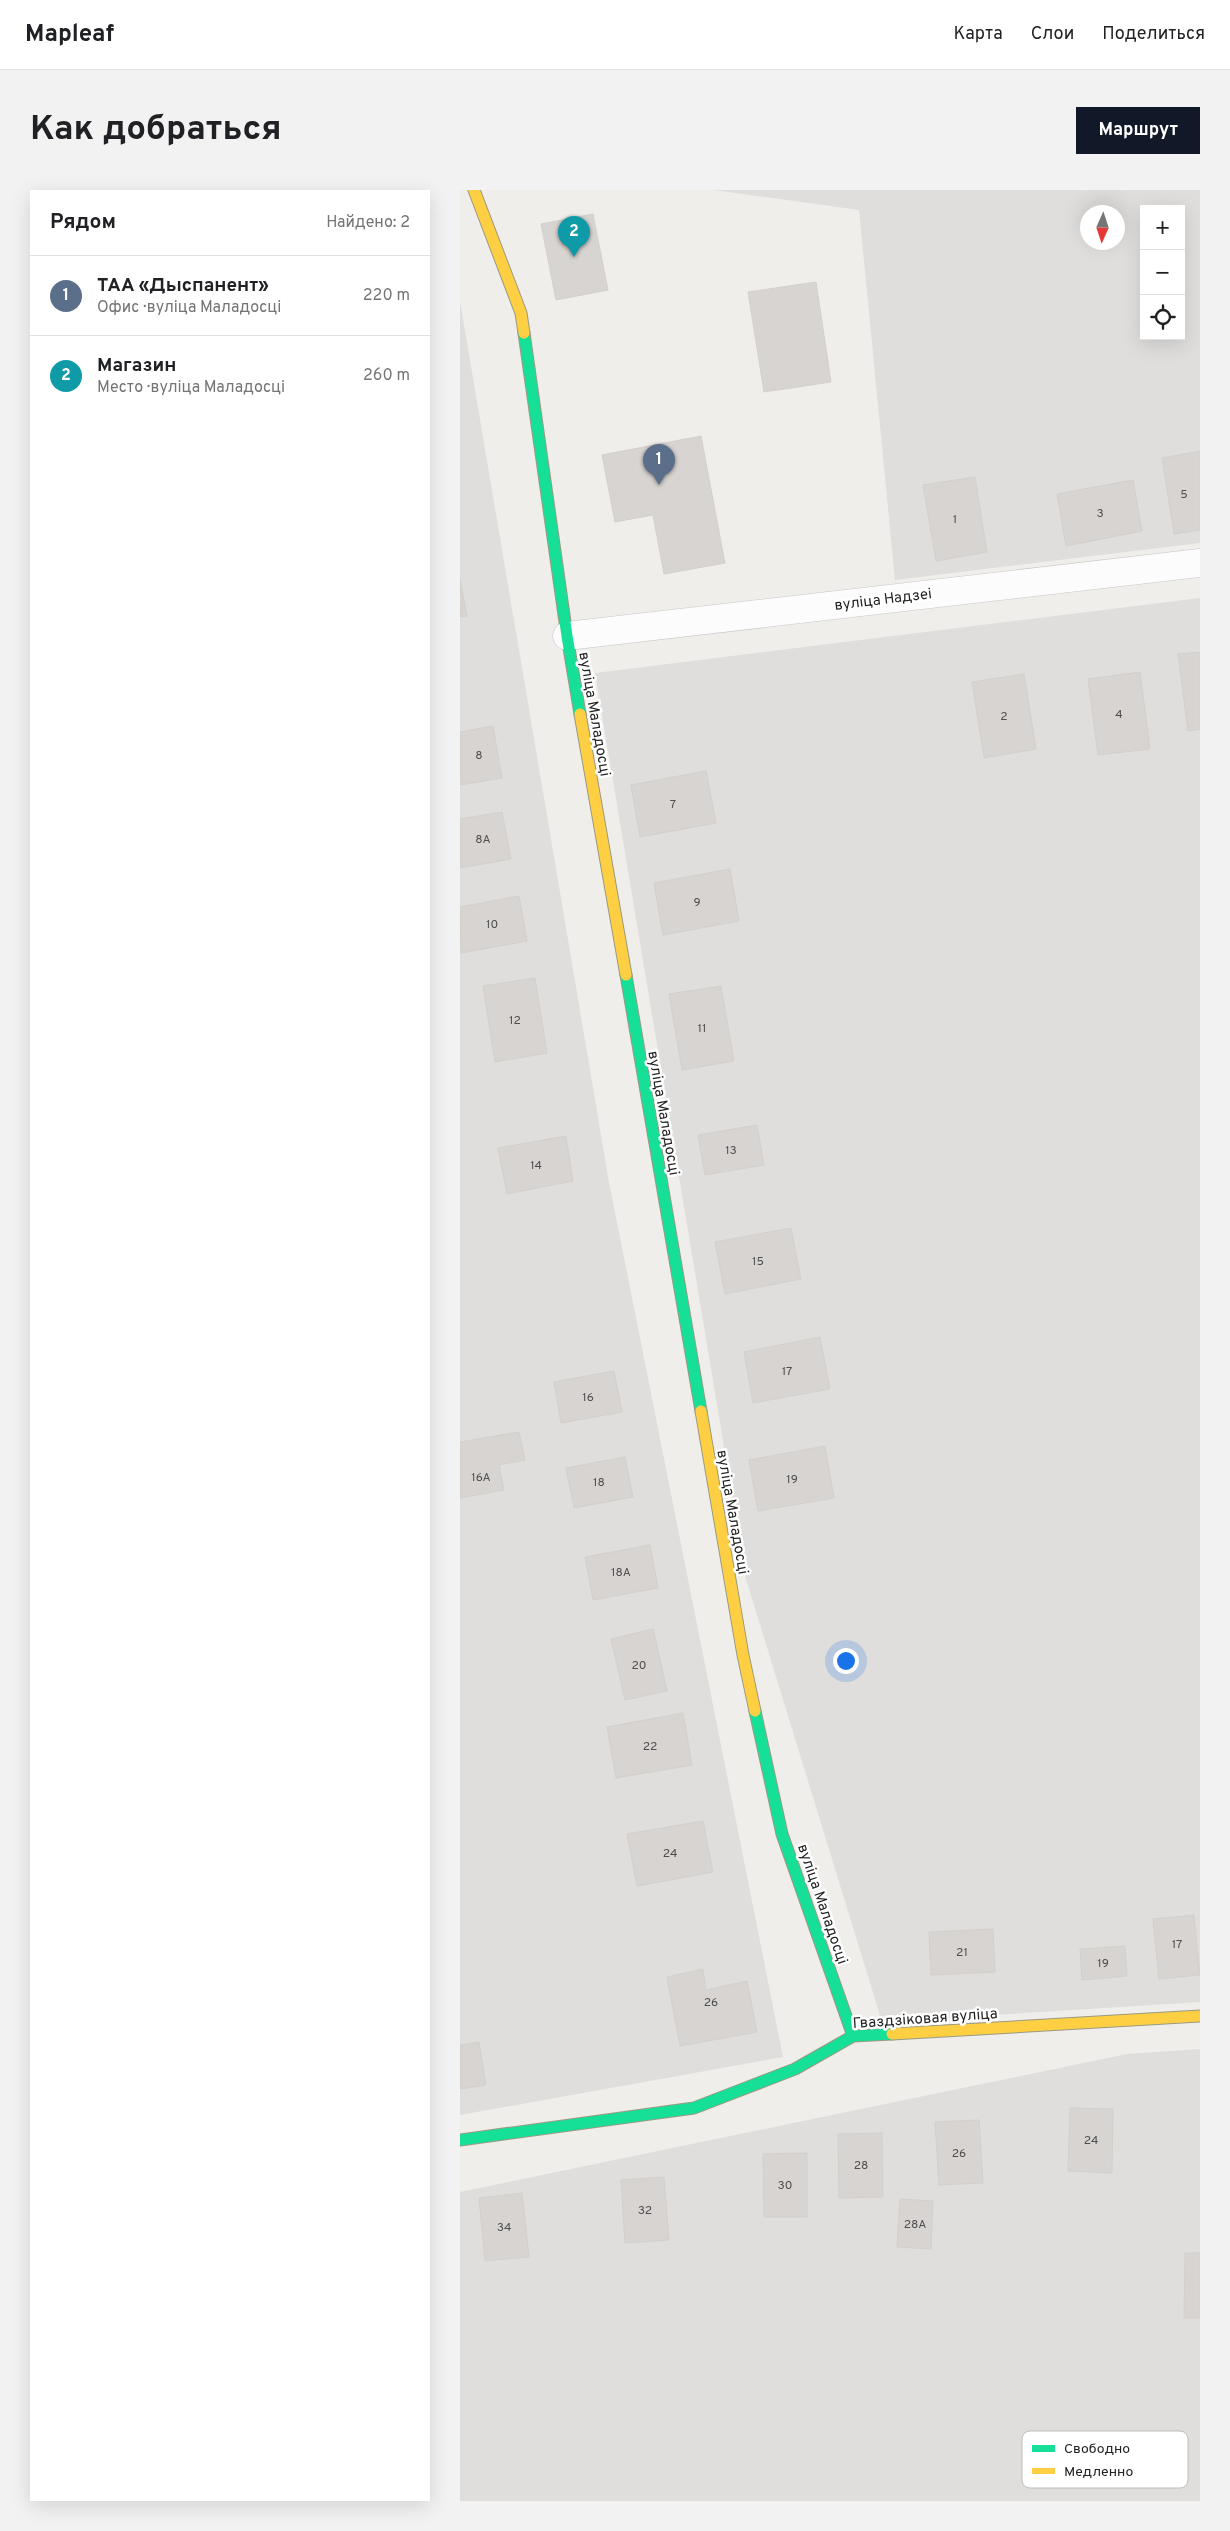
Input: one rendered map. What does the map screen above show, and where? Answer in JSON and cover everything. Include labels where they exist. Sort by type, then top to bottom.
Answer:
[{"type":"street","name":"вуліца Маладосці","points":[[474,190],[521,314],[567,636],[742,1654],[782,1834],[853,2036]]},
{"type":"street","name":"вуліца Надзеі","points":[[567,636],[1200,563]]},
{"type":"street","name":"Гваздзіковая вуліца","points":[[460,2140],[694,2108],[795,2069],[853,2036],[1200,2016]]},
{"type":"shaded area","points":[[714,190],[1200,190],[1200,543],[895,580],[859,210]]},
{"type":"shaded area","points":[[460,301],[609,1182],[783,2057],[460,2115]]},
{"type":"shaded area","points":[[1200,598],[1200,2002],[882,2022],[746,1579],[595,673]]},
{"type":"shaded area","points":[[1200,2049],[1200,2501],[460,2501],[460,2192],[1127,2054]]},
{"type":"building","points":[[593,214],[608,290],[556,300],[541,224]]},
{"type":"building","points":[[816,282],[831,382],[764,392],[748,292]]},
{"type":"building","points":[[701,436],[725,563],[664,574],[653,515],[615,522],[602,455]]},
{"type":"building","points":[[1200,451],[1200,530],[1174,534],[1162,458]]},
{"type":"building","points":[[975,477],[987,552],[936,561],[923,485]]},
{"type":"building","points":[[1133,480],[1142,531],[1066,546],[1057,494]]},
{"type":"building","points":[[460,579],[467,616],[460,617]]},
{"type":"building","points":[[1200,652],[1200,729],[1188,731],[1178,654]]},
{"type":"building","points":[[1140,672],[1150,749],[1098,755],[1088,679]]},
{"type":"building","points":[[1024,674],[1036,749],[984,758],[972,682]]},
{"type":"building","points":[[493,726],[502,778],[460,785],[460,732]]},
{"type":"building","points":[[706,771],[716,823],[640,837],[631,785]]},
{"type":"building","points":[[502,812],[511,859],[460,868],[460,819]]},
{"type":"building","points":[[730,869],[739,921],[663,935],[654,883]]},
{"type":"building","points":[[519,896],[527,941],[461,953],[460,907]]},
{"type":"building","points":[[535,978],[547,1053],[495,1062],[483,986]]},
{"type":"building","points":[[721,986],[734,1061],[682,1070],[669,994]]},
{"type":"building","points":[[757,1125],[764,1165],[705,1175],[698,1135]]},
{"type":"building","points":[[566,1136],[573,1181],[507,1194],[498,1148]]},
{"type":"building","points":[[791,1228],[801,1279],[725,1294],[715,1242]]},
{"type":"building","points":[[820,1337],[830,1389],[753,1403],[744,1352]]},
{"type":"building","points":[[614,1371],[622,1412],[561,1423],[554,1382]]},
{"type":"building","points":[[519,1432],[525,1460],[499,1465],[504,1490],[460,1498],[460,1442]]},
{"type":"building","points":[[825,1446],[834,1498],[758,1511],[749,1460]]},
{"type":"building","points":[[625,1457],[633,1497],[574,1508],[566,1468]]},
{"type":"building","points":[[650,1545],[658,1588],[593,1600],[585,1557]]},
{"type":"building","points":[[653,1629],[667,1691],[625,1700],[611,1639]]},
{"type":"building","points":[[683,1713],[692,1765],[616,1778],[607,1727]]},
{"type":"building","points":[[703,1821],[713,1872],[637,1886],[627,1834]]},
{"type":"building","points":[[1194,1915],[1200,1975],[1159,1979],[1153,1919]]},
{"type":"building","points":[[993,1929],[995,1972],[931,1975],[929,1932]]},
{"type":"building","points":[[1125,1946],[1127,1976],[1082,1980],[1080,1949]]},
{"type":"building","points":[[703,1969],[706,1990],[747,1981],[757,2032],[680,2046],[667,1977]]},
{"type":"building","points":[[479,2042],[486,2085],[460,2089],[460,2045]]},
{"type":"building","points":[[1070,2108],[1113,2109],[1112,2173],[1068,2171]]},
{"type":"building","points":[[979,2120],[983,2183],[939,2185],[935,2122]]},
{"type":"building","points":[[882,2133],[883,2197],[839,2198],[838,2134]]},
{"type":"building","points":[[807,2153],[807,2217],[764,2217],[763,2154]]},
{"type":"building","points":[[664,2177],[669,2240],[625,2243],[621,2180]]},
{"type":"building","points":[[522,2193],[529,2257],[485,2261],[479,2198]]},
{"type":"building","points":[[900,2199],[933,2201],[931,2249],[897,2247]]},
{"type":"building","points":[[1185,2253],[1200,2253],[1200,2318],[1184,2318]]},
{"type":"traffic: fast","points":[[524,333],[567,636],[580,714]]},
{"type":"traffic: fast","points":[[626,975],[701,1411]]},
{"type":"traffic: fast","points":[[755,1711],[782,1834],[853,2036]]},
{"type":"traffic: fast","points":[[460,2140],[694,2108],[795,2069],[853,2036],[892,2034]]},
{"type":"traffic: slow","points":[[474,190],[521,313],[524,333]]},
{"type":"traffic: slow","points":[[580,714],[626,975]]},
{"type":"traffic: slow","points":[[701,1411],[743,1655],[755,1711]]},
{"type":"traffic: slow","points":[[892,2034],[1200,2016]]},
{"type":"place","name":"Магазин","points":[[574,257]]},
{"type":"place","name":"ТАА «Дыспанент»","points":[[659,485]]}]
